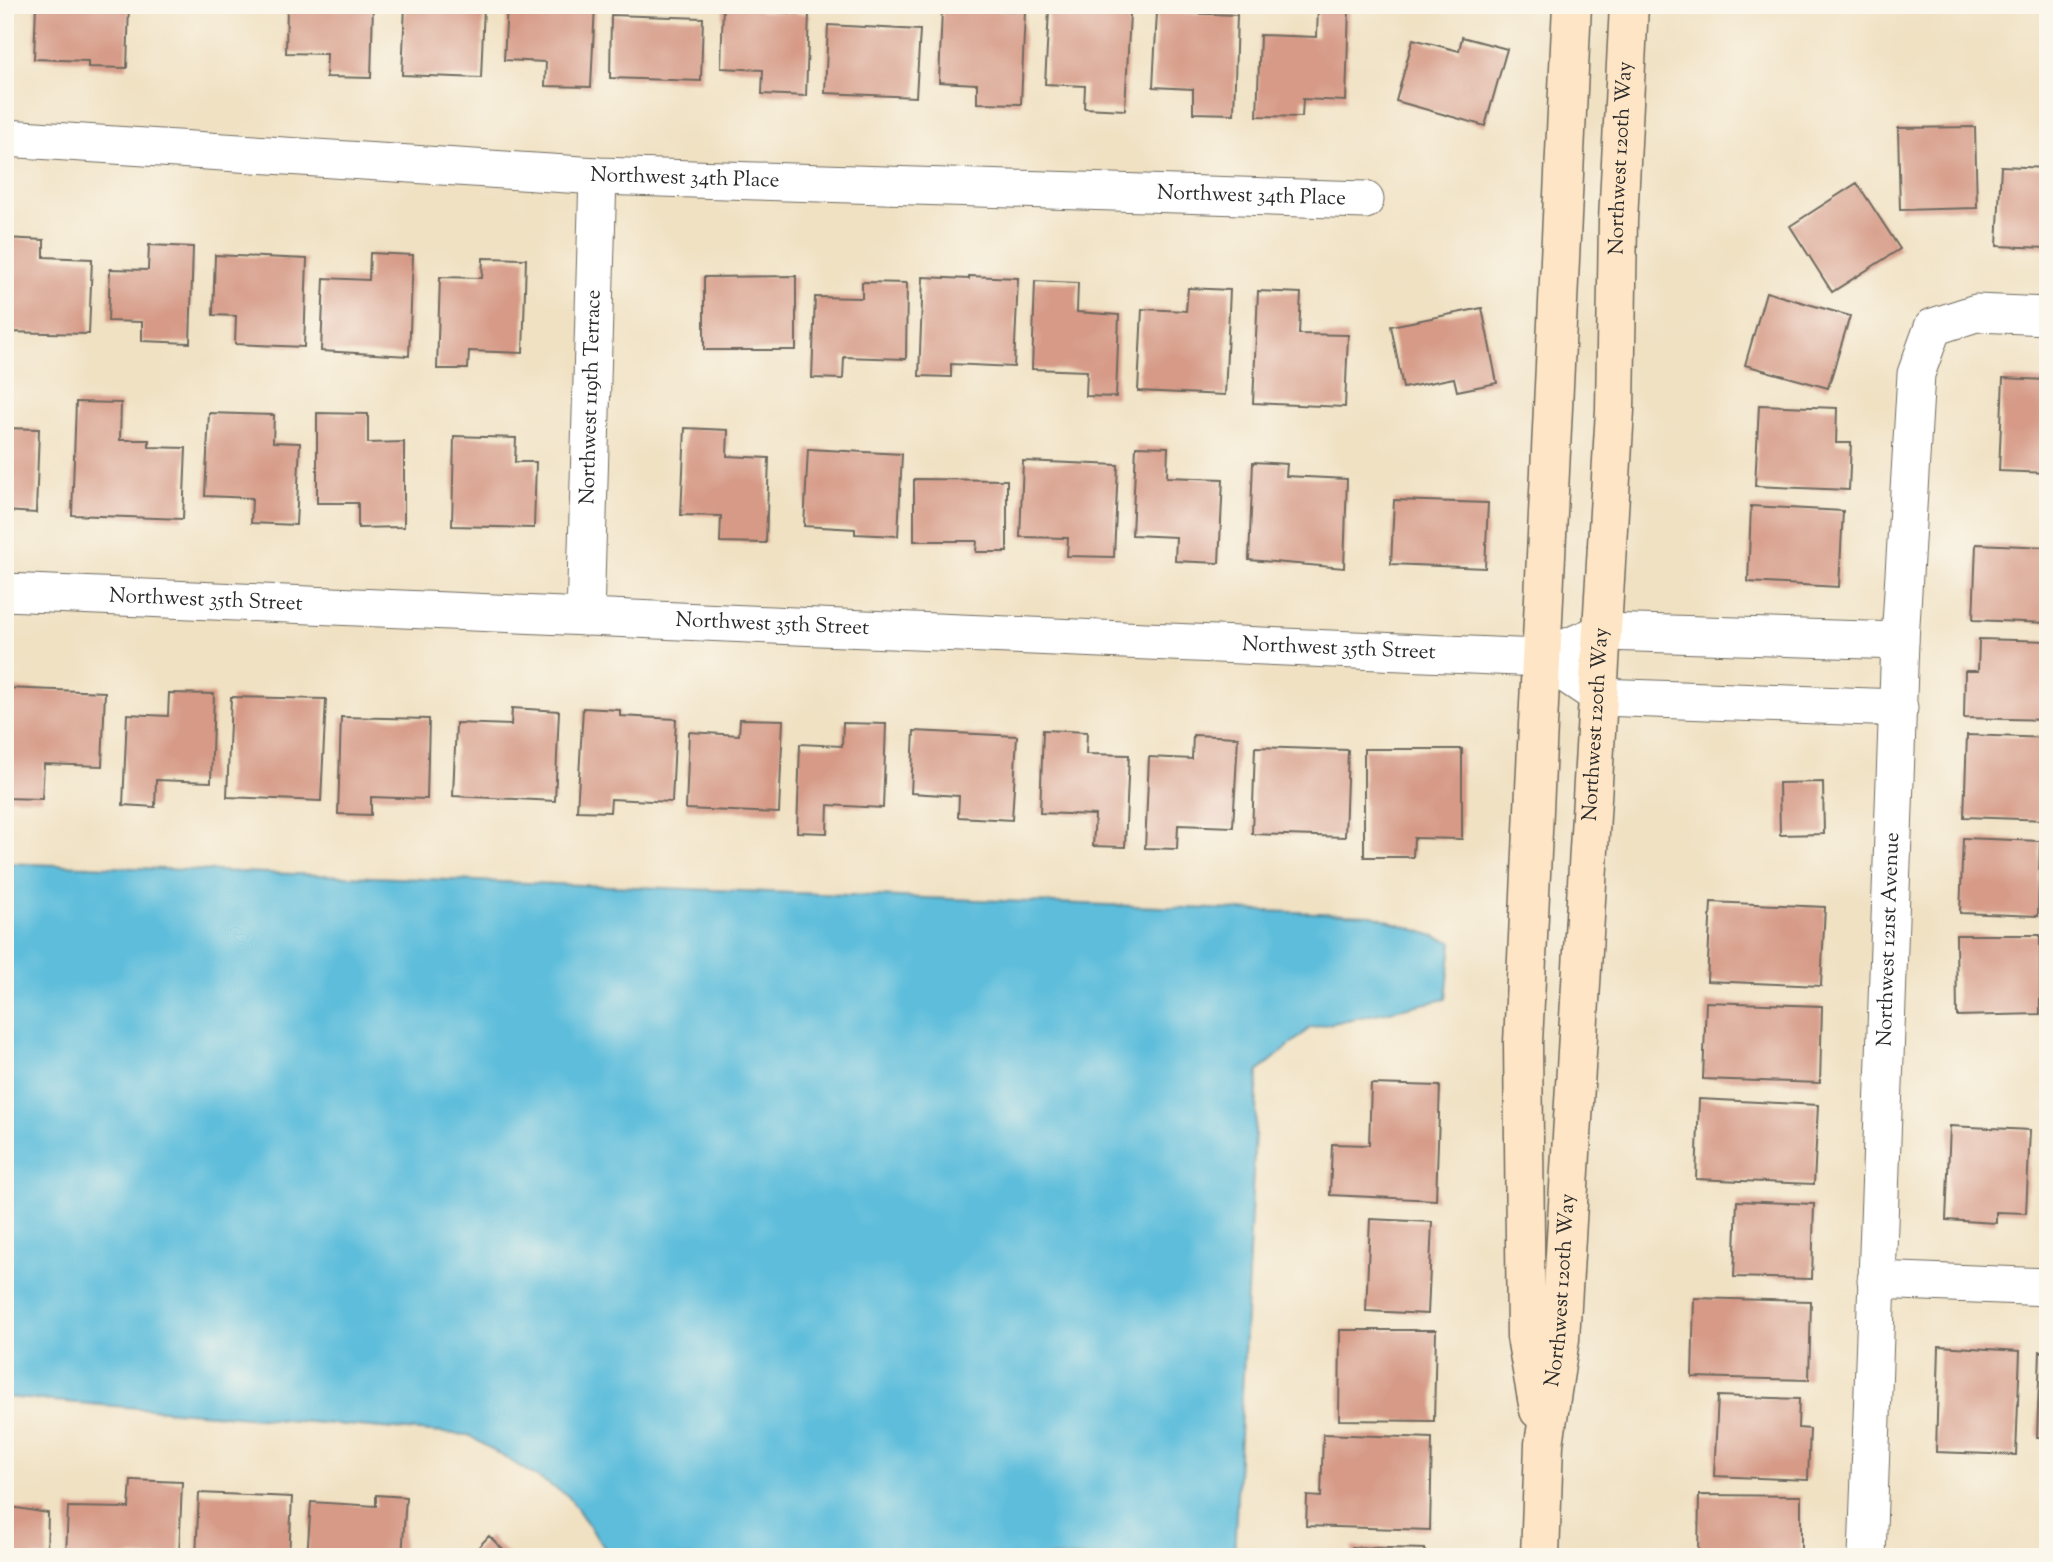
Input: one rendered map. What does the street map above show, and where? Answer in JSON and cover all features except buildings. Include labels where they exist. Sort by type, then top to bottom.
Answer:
[{"type":"street","name":"Northwest 120th Way","points":[[1544,1444],[1526,1337],[1523,1043],[1572,5]]},
{"type":"street","name":"Northwest 120th Way","points":[[1540,1557],[1544,1444],[1561,1325],[1600,698],[1615,410],[1618,221],[1629,5]]},
{"type":"street","name":"Northwest 34th Place","points":[[5,138],[598,176],[1365,200]]},
{"type":"street","name":"Northwest 119th Terrace","points":[[585,617],[598,176]]},
{"type":"street","name":"Northwest 121st Avenue","points":[[1867,1557],[1900,641],[1916,374],[1933,327],[1976,313],[2048,316]]},
{"type":"street","name":"Northwest 35th Street","points":[[5,592],[1542,658],[1603,632],[1900,641]]},
{"type":"street","points":[[1542,658],[1600,698],[1899,708]]},
{"type":"street","points":[[1876,1280],[2048,1287]]},
{"type":"water","points":[[5,863],[1372,915],[1452,942],[1446,999],[1310,1028],[1258,1072],[1234,1557],[611,1557],[568,1496],[468,1435],[5,1397]]}]
